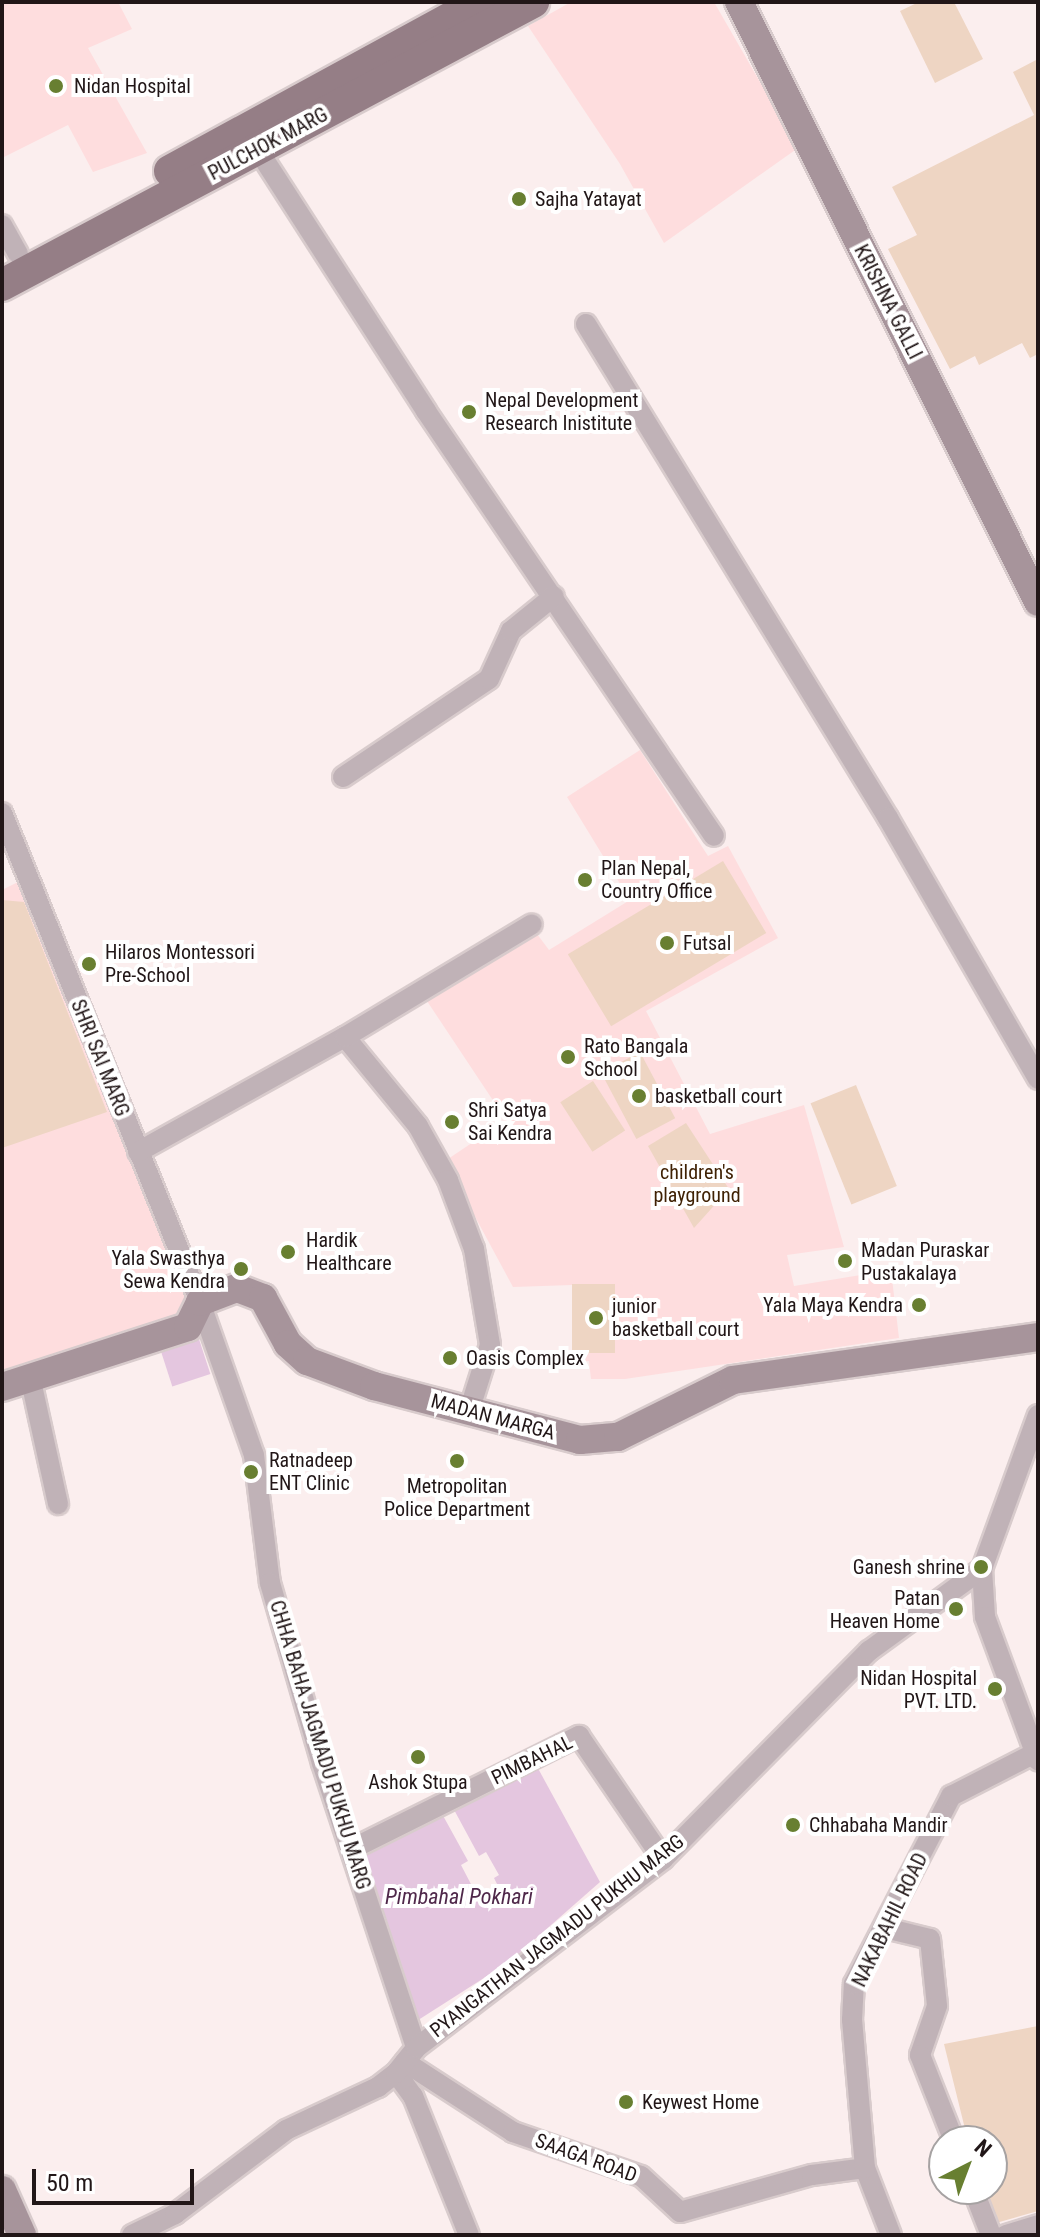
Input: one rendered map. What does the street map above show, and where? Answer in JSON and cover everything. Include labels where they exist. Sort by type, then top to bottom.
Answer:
[{"type":"main road","name":"PULCHOK MARG","points":[[10,258],[480,2]]},
{"type":"main road","name":"PULCHOK MARG","points":[[2,285],[533,2]]},
{"type":"street","name":"KRISHNA GALLI","points":[[739,2],[1038,602]]},
{"type":"street","points":[[258,150],[714,836]]},
{"type":"street","points":[[2,225],[10,258]]},
{"type":"street","points":[[586,324],[888,818],[1038,1079]]},
{"type":"street","points":[[343,777],[489,679],[511,631],[554,596]]},
{"type":"street","name":"SHRI SAI MARG","points":[[2,813],[200,1302]]},
{"type":"street","points":[[138,1152],[345,1037],[532,924]]},
{"type":"street","points":[[345,1037],[418,1126],[448,1180],[474,1249],[490,1345],[470,1408]]},
{"type":"street","name":"MADAN MARGA","points":[[200,1302],[224,1291],[246,1289],[263,1298],[288,1344],[307,1361],[374,1386],[470,1408],[580,1440],[618,1437],[733,1380],[1038,1337]]},
{"type":"street","points":[[2,1387],[31,1381],[188,1327],[200,1302]]},
{"type":"street","name":"CHHA BAHA JAGMADU PUKHU MARG","points":[[200,1302],[254,1455],[270,1583],[352,1849],[413,2096],[469,2235]]},
{"type":"street","points":[[31,1381],[58,1504]]},
{"type":"street","points":[[1036,1757],[985,1617],[982,1569],[1038,1415]]},
{"type":"street","name":"PYANGATHAN JAGMADU PUKHU MARG","points":[[132,2235],[175,2214],[286,2130],[366,2093],[663,1859],[869,1651],[982,1569]]},
{"type":"street","name":"PIMBAHAL","points":[[352,1849],[579,1736],[663,1859]]},
{"type":"street","name":"NAKABAHIL ROAD","points":[[891,2235],[865,2168],[852,2020],[854,1984],[951,1796],[1036,1757]]},
{"type":"street","points":[[885,1928],[930,1939],[937,2006],[920,2055],[948,2125]]},
{"type":"street","name":"SAAGA ROAD","points":[[406,2061],[513,2132],[641,2176],[680,2212],[812,2175],[865,2168]]},
{"type":"street","points":[[2,2190],[22,2235]]},
{"type":"street","points":[[979,2205],[991,2235]]},
{"type":"street","points":[[1006,2235],[1038,2225]]},
{"type":"shaded area","name":"Nidan Hospital","points":[[2,2],[118,2],[132,29],[88,48],[147,153],[93,172],[68,125],[2,158]]},
{"type":"shaded area","points":[[571,2],[714,2],[798,148],[664,243],[620,164],[528,26]]},
{"type":"shaded area","name":"Rato Bangala School","points":[[640,750],[708,856],[728,846],[778,938],[646,1011],[710,1134],[804,1105],[844,1247],[787,1255],[794,1286],[891,1270],[899,1338],[625,1379],[591,1379],[589,1361],[577,1362],[572,1285],[513,1287],[445,1161],[506,1120],[425,998],[534,930],[549,950],[630,900],[567,797]]},
{"type":"shaded area","points":[[24,879],[188,1295],[178,1330],[2,1376],[2,890]]},
{"type":"green space","points":[[919,2],[954,2],[983,59],[935,83],[900,11]]},
{"type":"green space","points":[[1038,59],[1038,354],[1030,358],[1022,343],[979,365],[975,356],[950,369],[888,249],[917,235],[892,187],[1034,115],[1013,72]]},
{"type":"green space","name":"Futsal","points":[[723,861],[766,933],[611,1026],[568,954]]},
{"type":"green space","points":[[2,900],[24,902],[107,1112],[2,1148]]},
{"type":"green space","name":"basketball court","points":[[640,1052],[675,1118],[636,1139],[601,1073]]},
{"type":"green space","name":"basketball court","points":[[593,1081],[625,1130],[592,1152],[560,1102]]},
{"type":"green space","points":[[856,1085],[897,1186],[851,1204],[811,1103]]},
{"type":"green space","name":"children's playground","points":[[686,1123],[729,1189],[694,1228],[648,1146]]},
{"type":"green space","name":"junior basketball court","points":[[572,1284],[615,1284],[615,1353],[572,1353]]},
{"type":"green space","points":[[1038,2026],[1038,2211],[989,2225],[984,2205],[1008,2205],[1008,2125],[964,2125],[944,2044]]},
{"type":"water","points":[[198,1336],[210,1374],[172,1386],[160,1348]]},
{"type":"water","name":"Pimbahal Pokhari","points":[[534,1761],[600,1882],[509,1962],[412,2024],[358,1855]]},
{"type":"pier","points":[[452,1806],[479,1856],[486,1852],[499,1875],[494,1878],[499,1888],[486,1895],[480,1885],[473,1888],[461,1865],[468,1861],[441,1812]]},
{"type":"place","name":"Nidan Hospital","points":[[56,86]]},
{"type":"place","name":"Sajha Yatayat","points":[[519,199]]},
{"type":"place","name":"Nepal Development Research Inistitute","points":[[469,412]]},
{"type":"place","name":"Plan Nepal, Country Office","points":[[585,880]]},
{"type":"place","name":"Futsal","points":[[667,943]]},
{"type":"place","name":"Hilaros Montessori Pre-School","points":[[89,964]]},
{"type":"place","name":"Rato Bangala School","points":[[568,1057]]},
{"type":"place","name":"basketball court","points":[[639,1096]]},
{"type":"place","name":"Shri Satya Sai Kendra","points":[[452,1122]]},
{"type":"place","name":"Hardik Healthcare","points":[[288,1252]]},
{"type":"place","name":"Madan Puraskar Pustakalaya","points":[[845,1261]]},
{"type":"place","name":"Yala Swasthya Sewa Kendra","points":[[241,1269]]},
{"type":"place","name":"Yala Maya Kendra","points":[[919,1305]]},
{"type":"place","name":"junior basketball court","points":[[596,1318]]},
{"type":"place","name":"Oasis Complex","points":[[450,1358]]},
{"type":"place","name":"Metropolitan Police Department","points":[[457,1461]]},
{"type":"place","name":"Ratnadeep ENT Clinic","points":[[251,1472]]},
{"type":"place","name":"Ganesh shrine","points":[[981,1567]]},
{"type":"place","name":"Patan Heaven Home","points":[[956,1609]]},
{"type":"place","name":"Nidan Hospital PVT. LTD.","points":[[995,1689]]},
{"type":"place","name":"Ashok Stupa","points":[[418,1757]]},
{"type":"place","name":"Chhabaha Mandir","points":[[793,1825]]},
{"type":"place","name":"Keywest Home","points":[[626,2102]]}]
